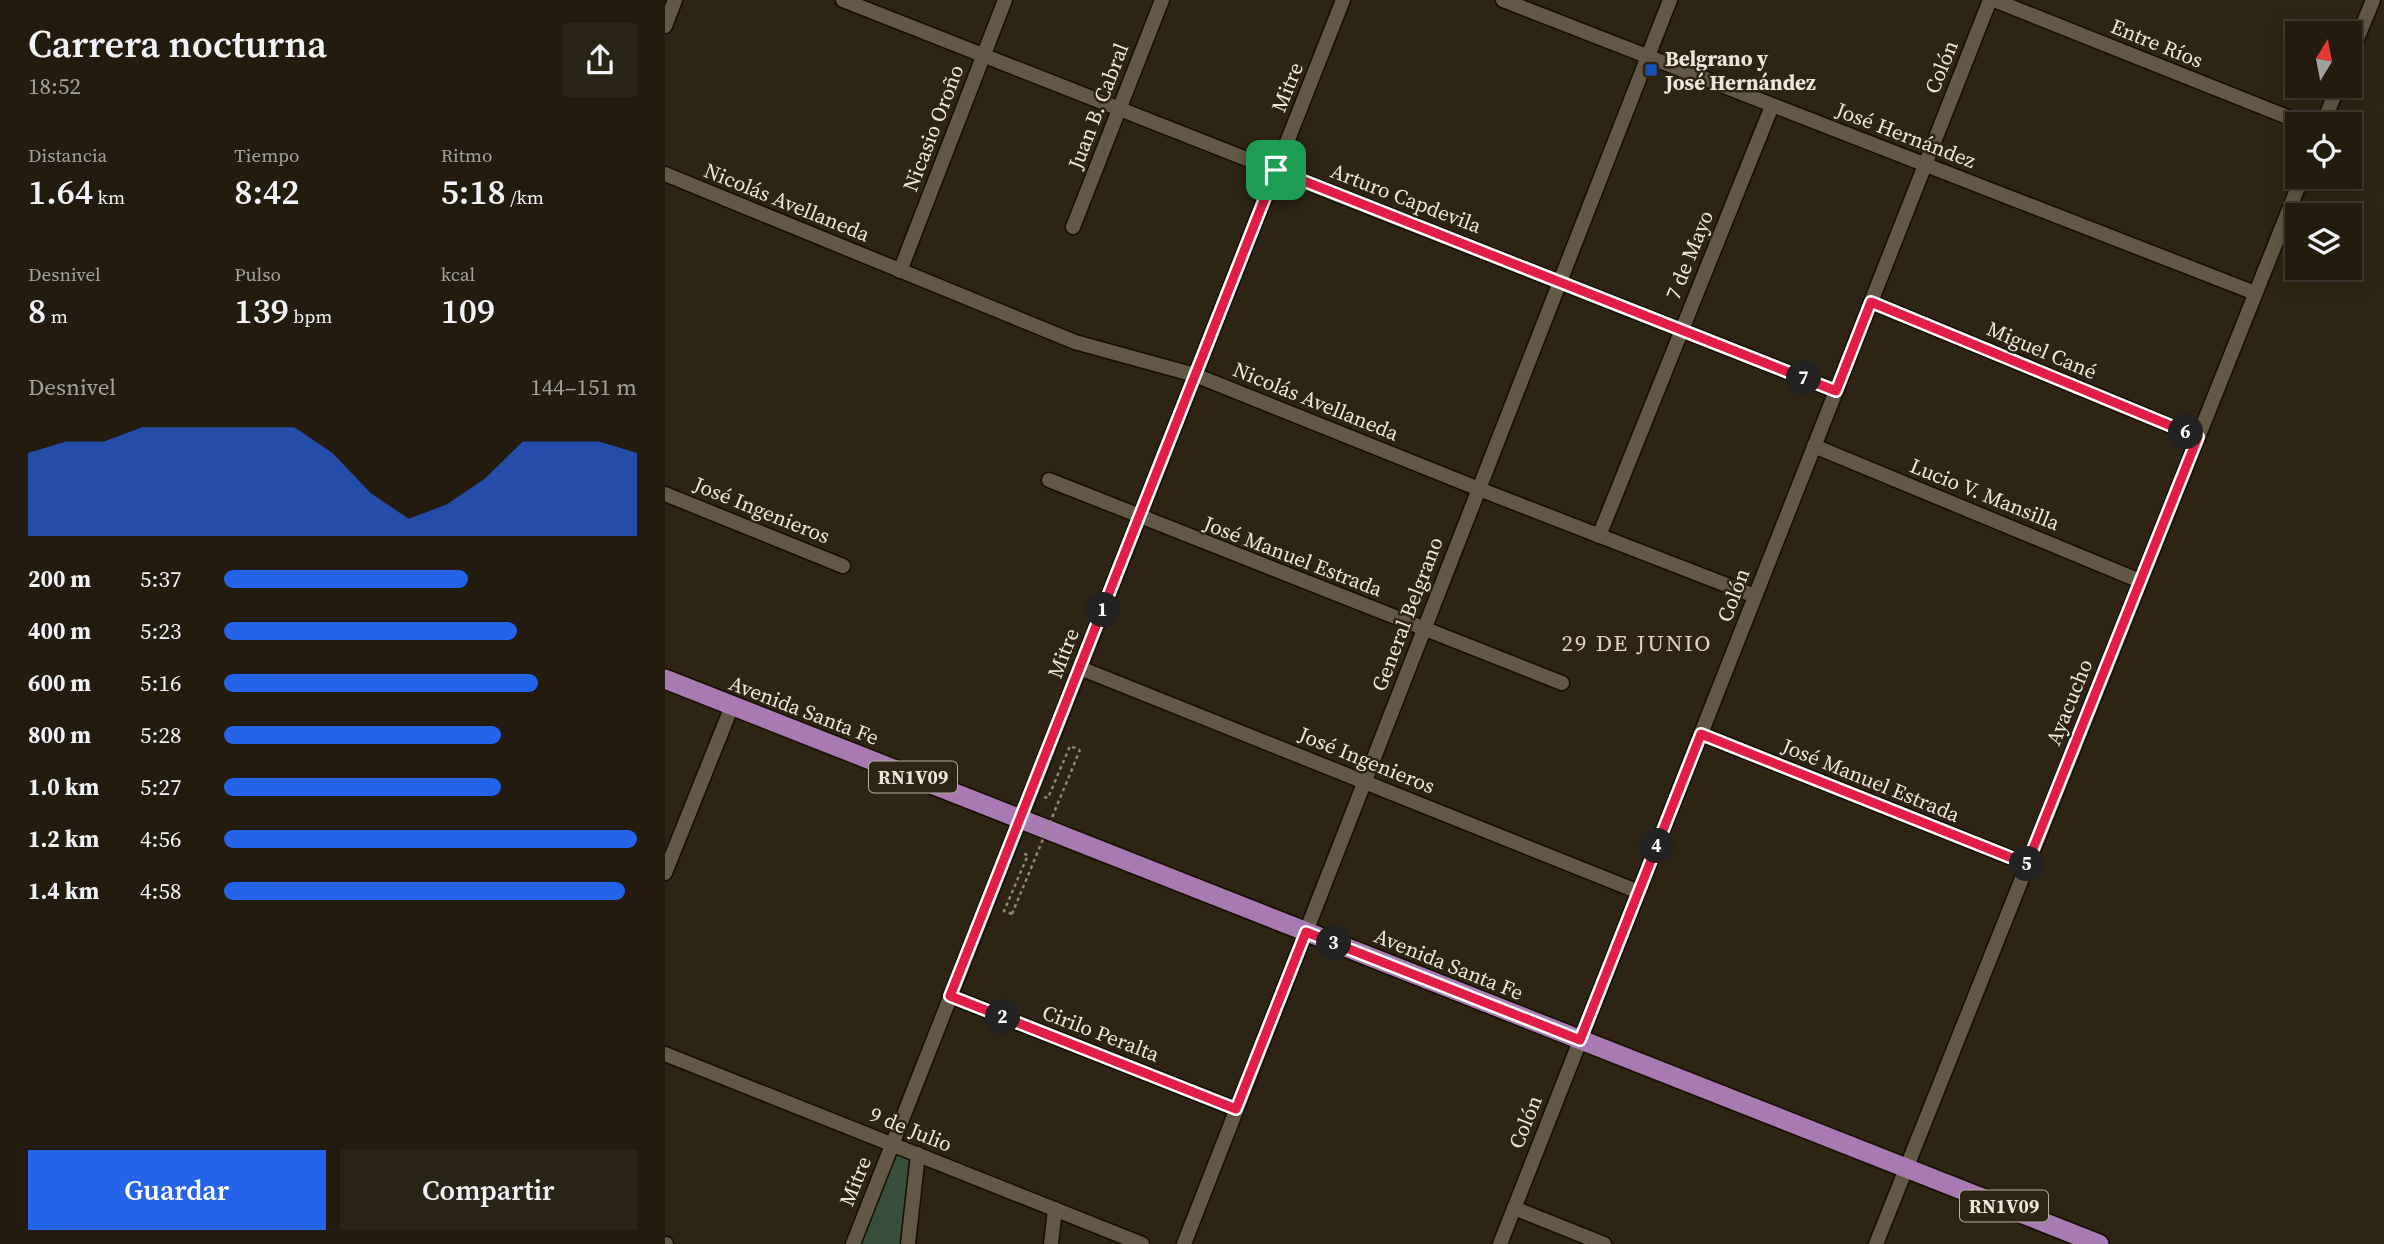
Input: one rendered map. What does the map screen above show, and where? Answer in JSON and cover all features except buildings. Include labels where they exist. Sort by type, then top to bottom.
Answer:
[{"type":"main road","name":"Avenida Santa Fe","points":[[665,679],[2099,1244]]},
{"type":"street","points":[[665,26],[675,0]]},
{"type":"street","name":"Arturo Capdevila","points":[[843,0],[1836,391]]},
{"type":"street","name":"Nicasio Oroño","points":[[899,271],[1005,0]]},
{"type":"street","name":"Juan B. Cabral","points":[[1073,227],[1162,0]]},
{"type":"street","name":"Mitre","points":[[853,1244],[1343,0]]},
{"type":"street","name":"José Hernández","points":[[1503,0],[2255,293]]},
{"type":"street","name":"General Belgrano","points":[[1184,1244],[1671,0]]},
{"type":"street","name":"Entre Ríos","points":[[1992,0],[2285,116]]},
{"type":"street","name":"Colón","points":[[1500,1244],[1992,0]]},
{"type":"street","points":[[2363,24],[2373,0]]},
{"type":"street","name":"7 de Mayo","points":[[1599,536],[1772,106]]},
{"type":"street","name":"Nicolás Avellaneda","points":[[665,174],[1075,342],[1195,375],[1755,596]]},
{"type":"street","name":"Ayacucho","points":[[1876,1244],[2297,189]]},
{"type":"street","name":"Miguel Cané","points":[[1871,302],[2198,437]]},
{"type":"street","name":"Lucio V. Mansilla","points":[[1814,446],[2140,581]]},
{"type":"street","name":"José Manuel Estrada","points":[[1049,480],[1139,518],[1562,683]]},
{"type":"street","name":"José Ingenieros","points":[[665,494],[843,566]]},
{"type":"street","name":"José Ingenieros","points":[[1080,668],[1639,892]]},
{"type":"street","points":[[665,873],[732,706]]},
{"type":"street","name":"José Manuel Estrada","points":[[1701,734],[2027,864]]},
{"type":"street","name":"Cirilo Peralta","points":[[950,996],[1236,1109]]},
{"type":"street","name":"9 de Julio","points":[[665,1054],[1142,1244]]},
{"type":"street","points":[[908,1244],[918,1154]]},
{"type":"street","points":[[1514,1208],[1604,1244]]},
{"type":"street","points":[[1051,1244],[1055,1209]]},
{"type":"path","points":[[1008,850],[1028,855],[1004,911],[1012,914],[1080,750],[1070,746],[1048,798],[1031,792]]},
{"type":"green space","points":[[892,1144],[918,1154],[908,1244],[853,1244]]},
{"type":"place","name":"Belgrano y José Hernández","points":[[1651,70]]},
{"type":"district","name":"29 DE JUNIO","points":[[1637,643]]},
{"type":"route","points":[[1276,170],[1836,391],[1871,302],[2198,437],[2027,864],[1701,734],[1580,1040],[1306,932],[1236,1109],[950,996],[1276,170]]}]
